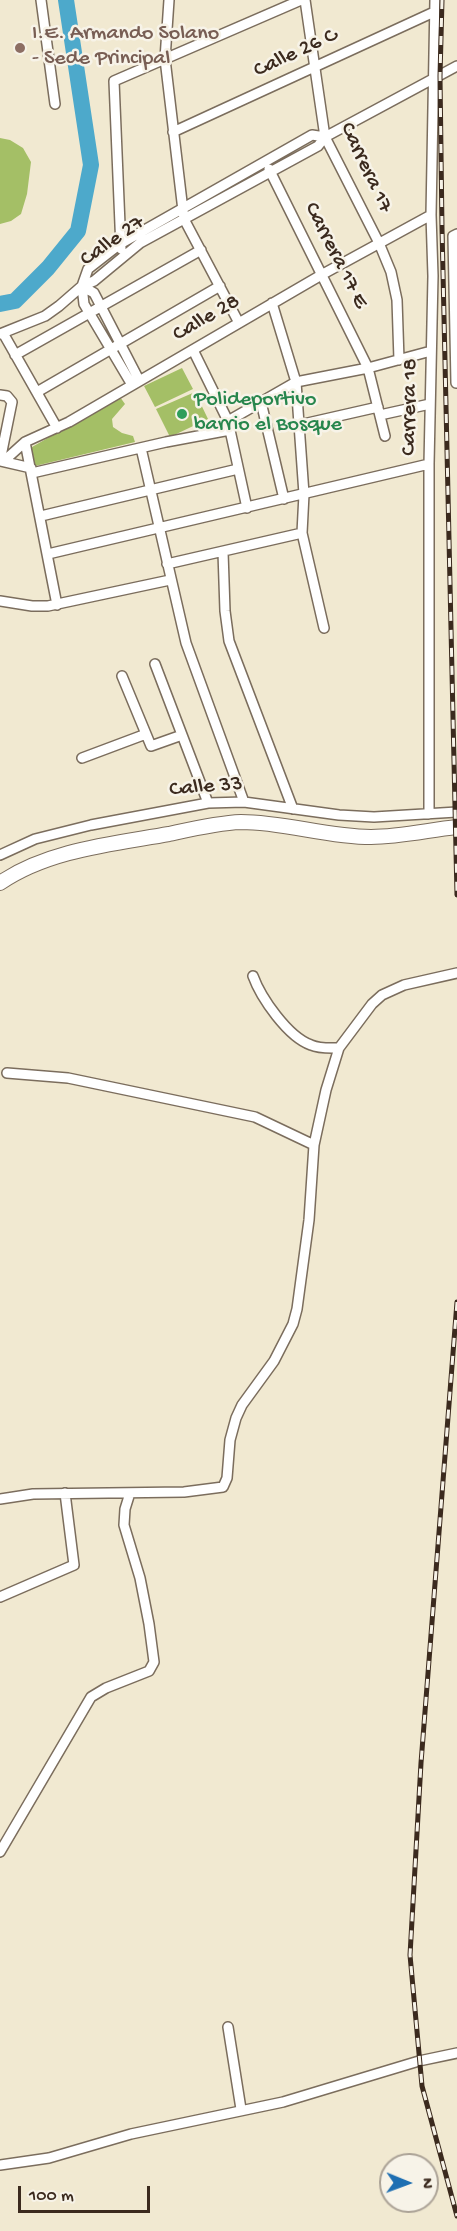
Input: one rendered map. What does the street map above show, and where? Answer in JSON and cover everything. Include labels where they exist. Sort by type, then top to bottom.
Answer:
[{"type":"main road","points":[[0,883],[14,873],[41,862],[96,847],[231,823],[282,826],[337,835],[372,837],[457,827]]},
{"type":"street","points":[[41,0],[55,104]]},
{"type":"street","points":[[169,0],[165,59],[184,219],[239,323]]},
{"type":"street","points":[[122,256],[114,81],[303,0]]},
{"type":"street","name":"Carrera 17","points":[[303,0],[325,137],[379,243],[394,281],[399,360]]},
{"type":"street","name":"Carrera 18","points":[[429,814],[429,464],[435,0]]},
{"type":"street","name":"Calle 26 C","points":[[173,132],[434,12]]},
{"type":"street","name":"Calle 27","points":[[82,286],[94,281],[140,243],[318,146],[325,137],[457,66]]},
{"type":"street","name":"Calle 27","points":[[82,286],[88,269],[120,244],[312,135],[325,137]]},
{"type":"street","name":"Carrera 17 E","points":[[266,162],[369,368],[385,436]]},
{"type":"street","name":"Calle 28","points":[[2,461],[25,442],[57,428],[272,303],[431,215]]},
{"type":"street","points":[[455,235],[456,383]]},
{"type":"street","points":[[15,355],[201,250]]},
{"type":"street","points":[[82,286],[94,293],[136,382]]},
{"type":"street","points":[[82,286],[84,304],[111,349],[136,382]]},
{"type":"street","points":[[57,428],[2,334],[45,316],[82,286]]},
{"type":"street","points":[[37,392],[220,286]]},
{"type":"street","points":[[272,303],[296,382],[304,494],[302,533],[324,628]]},
{"type":"street","points":[[193,350],[229,425],[247,508]]},
{"type":"street","points":[[0,395],[7,396],[12,402],[2,461],[31,471],[141,448],[229,425],[261,402],[296,382],[369,368],[431,351]]},
{"type":"street","points":[[261,402],[284,499]]},
{"type":"street","points":[[299,425],[430,404]]},
{"type":"street","points":[[25,442],[57,605]]},
{"type":"street","points":[[141,448],[186,643],[244,802]]},
{"type":"street","points":[[48,554],[429,464]]},
{"type":"street","points":[[41,516],[238,469]]},
{"type":"street","points":[[168,564],[302,533]]},
{"type":"street","points":[[223,552],[225,611],[229,641],[293,808]]},
{"type":"street","points":[[0,601],[32,606],[57,605],[170,580]]},
{"type":"street","points":[[155,664],[208,803]]},
{"type":"street","points":[[122,676],[151,746],[182,735]]},
{"type":"street","points":[[82,758],[146,734]]},
{"type":"street","name":"Calle 33","points":[[0,855],[46,836],[208,803],[244,802],[374,817],[457,812]]},
{"type":"street","points":[[0,1499],[33,1494],[220,1489],[225,1484],[230,1440],[236,1418],[242,1405],[274,1361],[293,1324],[297,1310],[309,1220],[315,1145],[326,1090],[339,1048],[372,1004],[382,995],[404,985],[457,972]]},
{"type":"street","points":[[253,976],[270,1007],[295,1035],[311,1046],[339,1048]]},
{"type":"street","points":[[7,1073],[76,1079],[255,1117],[315,1145]]},
{"type":"street","points":[[0,1598],[74,1566],[65,1493]]},
{"type":"street","points":[[0,1852],[92,1696],[149,1671],[153,1667],[154,1653],[140,1578],[124,1525],[124,1509],[130,1493]]},
{"type":"street","points":[[228,2028],[241,2109]]},
{"type":"street","points":[[0,2165],[49,2158],[131,2134],[241,2109],[284,2102],[419,2061],[457,2053]]},
{"type":"green space","points":[[0,138],[10,140],[23,148],[31,162],[27,194],[21,214],[11,221],[0,224]]},
{"type":"green space","points":[[182,368],[193,389],[155,407],[144,386]]},
{"type":"green space","name":"Polideportivo barrio el Bosque","points":[[195,392],[208,419],[170,437],[156,409]]},
{"type":"green space","points":[[120,397],[125,404],[112,419],[113,427],[133,436],[135,442],[35,466],[32,447]]},
{"type":"waterway","points":[[0,304],[15,301],[48,268],[78,231],[91,165],[66,0]]},
{"type":"railway","points":[[442,0],[440,76],[442,228],[457,895]]},
{"type":"railway","points":[[457,1302],[421,1763],[410,1955],[422,2086],[457,2216]]},
{"type":"place","name":"I.E. Armando Solano - Sede Principal","points":[[20,48]]},
{"type":"place","name":"Polideportivo barrio el Bosque","points":[[182,414]]}]
